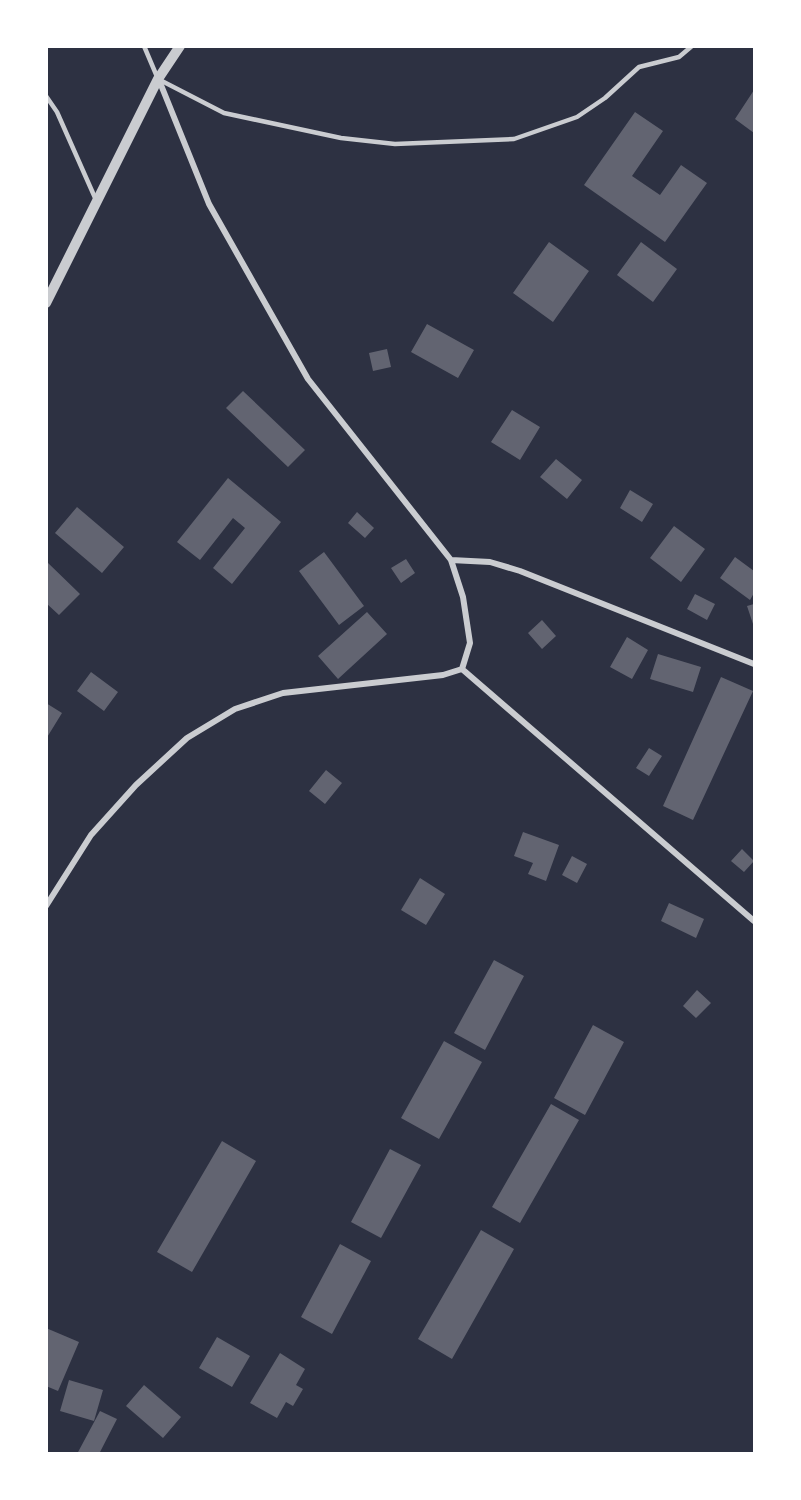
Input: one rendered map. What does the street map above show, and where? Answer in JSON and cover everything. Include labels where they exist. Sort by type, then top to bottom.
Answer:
[{"type":"street","points":[[46,303],[158,79],[180,46]]},
{"type":"street","points":[[158,79],[209,204],[309,379],[451,560],[463,597],[470,643],[462,669]]},
{"type":"street","points":[[451,560],[490,562],[520,571],[754,664]]},
{"type":"street","points":[[46,906],[91,835],[136,785],[187,738],[235,709],[283,693],[442,675],[462,669]]},
{"type":"street","points":[[462,669],[754,921]]},
{"type":"lane","points":[[144,46],[158,79],[224,113],[341,138],[395,144],[514,140],[577,117],[605,98],[639,68],[678,57],[692,46]]},
{"type":"lane","points":[[46,96],[57,112],[97,202]]},
{"type":"building","points":[[754,90],[754,133],[735,119]]},
{"type":"building","points":[[635,112],[663,131],[632,176],[660,195],[681,165],[707,183],[665,242],[584,185]]},
{"type":"building","points":[[549,242],[589,271],[553,322],[513,293]]},
{"type":"building","points":[[641,242],[677,269],[653,302],[617,275]]},
{"type":"building","points":[[427,324],[474,350],[458,378],[411,352]]},
{"type":"building","points":[[387,349],[391,367],[373,371],[369,353]]},
{"type":"building","points":[[243,391],[305,450],[288,467],[226,408]]},
{"type":"building","points":[[512,410],[540,427],[520,460],[491,442]]},
{"type":"building","points":[[556,459],[582,480],[567,499],[540,477]]},
{"type":"building","points":[[228,478],[281,522],[232,584],[213,568],[245,528],[233,518],[200,560],[177,542]]},
{"type":"building","points":[[630,490],[653,504],[642,522],[620,508]]},
{"type":"building","points":[[77,507],[124,547],[102,573],[55,533]]},
{"type":"building","points":[[357,512],[374,528],[365,538],[348,523]]},
{"type":"building","points":[[674,526],[705,549],[681,582],[650,558]]},
{"type":"building","points":[[324,552],[364,606],[339,625],[299,571]]},
{"type":"building","points":[[735,557],[754,571],[754,593],[750,600],[720,578]]},
{"type":"building","points":[[406,559],[415,573],[401,583],[391,568]]},
{"type":"building","points":[[46,561],[80,594],[59,615],[46,603]]},
{"type":"building","points":[[695,594],[715,604],[707,620],[687,609]]},
{"type":"building","points":[[754,604],[754,627],[747,606]]},
{"type":"building","points":[[367,612],[387,634],[338,679],[318,656]]},
{"type":"building","points":[[542,620],[556,636],[542,649],[528,633]]},
{"type":"building","points":[[627,637],[648,650],[632,679],[610,667]]},
{"type":"building","points":[[658,654],[701,667],[693,692],[650,679]]},
{"type":"building","points":[[91,672],[118,692],[104,711],[77,691]]},
{"type":"building","points":[[721,677],[753,691],[693,820],[663,806]]},
{"type":"building","points":[[46,703],[62,713],[46,739]]},
{"type":"building","points":[[649,748],[662,756],[649,776],[636,768]]},
{"type":"building","points":[[326,770],[342,783],[325,804],[309,791]]},
{"type":"building","points":[[523,832],[559,845],[546,881],[528,874],[533,863],[514,856]]},
{"type":"building","points":[[742,849],[754,861],[744,872],[731,861]]},
{"type":"building","points":[[572,856],[587,864],[577,883],[562,875]]},
{"type":"building","points":[[420,878],[445,894],[426,925],[401,910]]},
{"type":"building","points":[[669,903],[704,919],[696,938],[661,921]]},
{"type":"building","points":[[494,960],[524,976],[485,1050],[454,1033]]},
{"type":"building","points":[[697,990],[711,1003],[696,1018],[683,1006]]},
{"type":"building","points":[[593,1025],[624,1042],[585,1115],[554,1098]]},
{"type":"building","points":[[444,1041],[482,1062],[439,1139],[401,1118]]},
{"type":"building","points":[[551,1104],[579,1120],[520,1223],[492,1207]]},
{"type":"building","points":[[222,1141],[256,1161],[192,1272],[157,1252]]},
{"type":"building","points":[[390,1149],[421,1165],[381,1238],[351,1222]]},
{"type":"building","points":[[481,1230],[514,1249],[452,1359],[418,1339]]},
{"type":"building","points":[[340,1244],[371,1261],[332,1334],[301,1317]]},
{"type":"building","points":[[46,1328],[79,1342],[58,1391],[46,1386]]},
{"type":"building","points":[[217,1337],[250,1356],[232,1387],[199,1368]]},
{"type":"building","points":[[280,1353],[305,1369],[296,1385],[303,1389],[293,1406],[286,1402],[277,1418],[250,1403]]},
{"type":"building","points":[[69,1380],[103,1390],[94,1421],[60,1411]]},
{"type":"building","points":[[144,1385],[181,1417],[163,1438],[126,1406]]},
{"type":"building","points":[[100,1411],[117,1419],[99,1454],[77,1454]]}]
